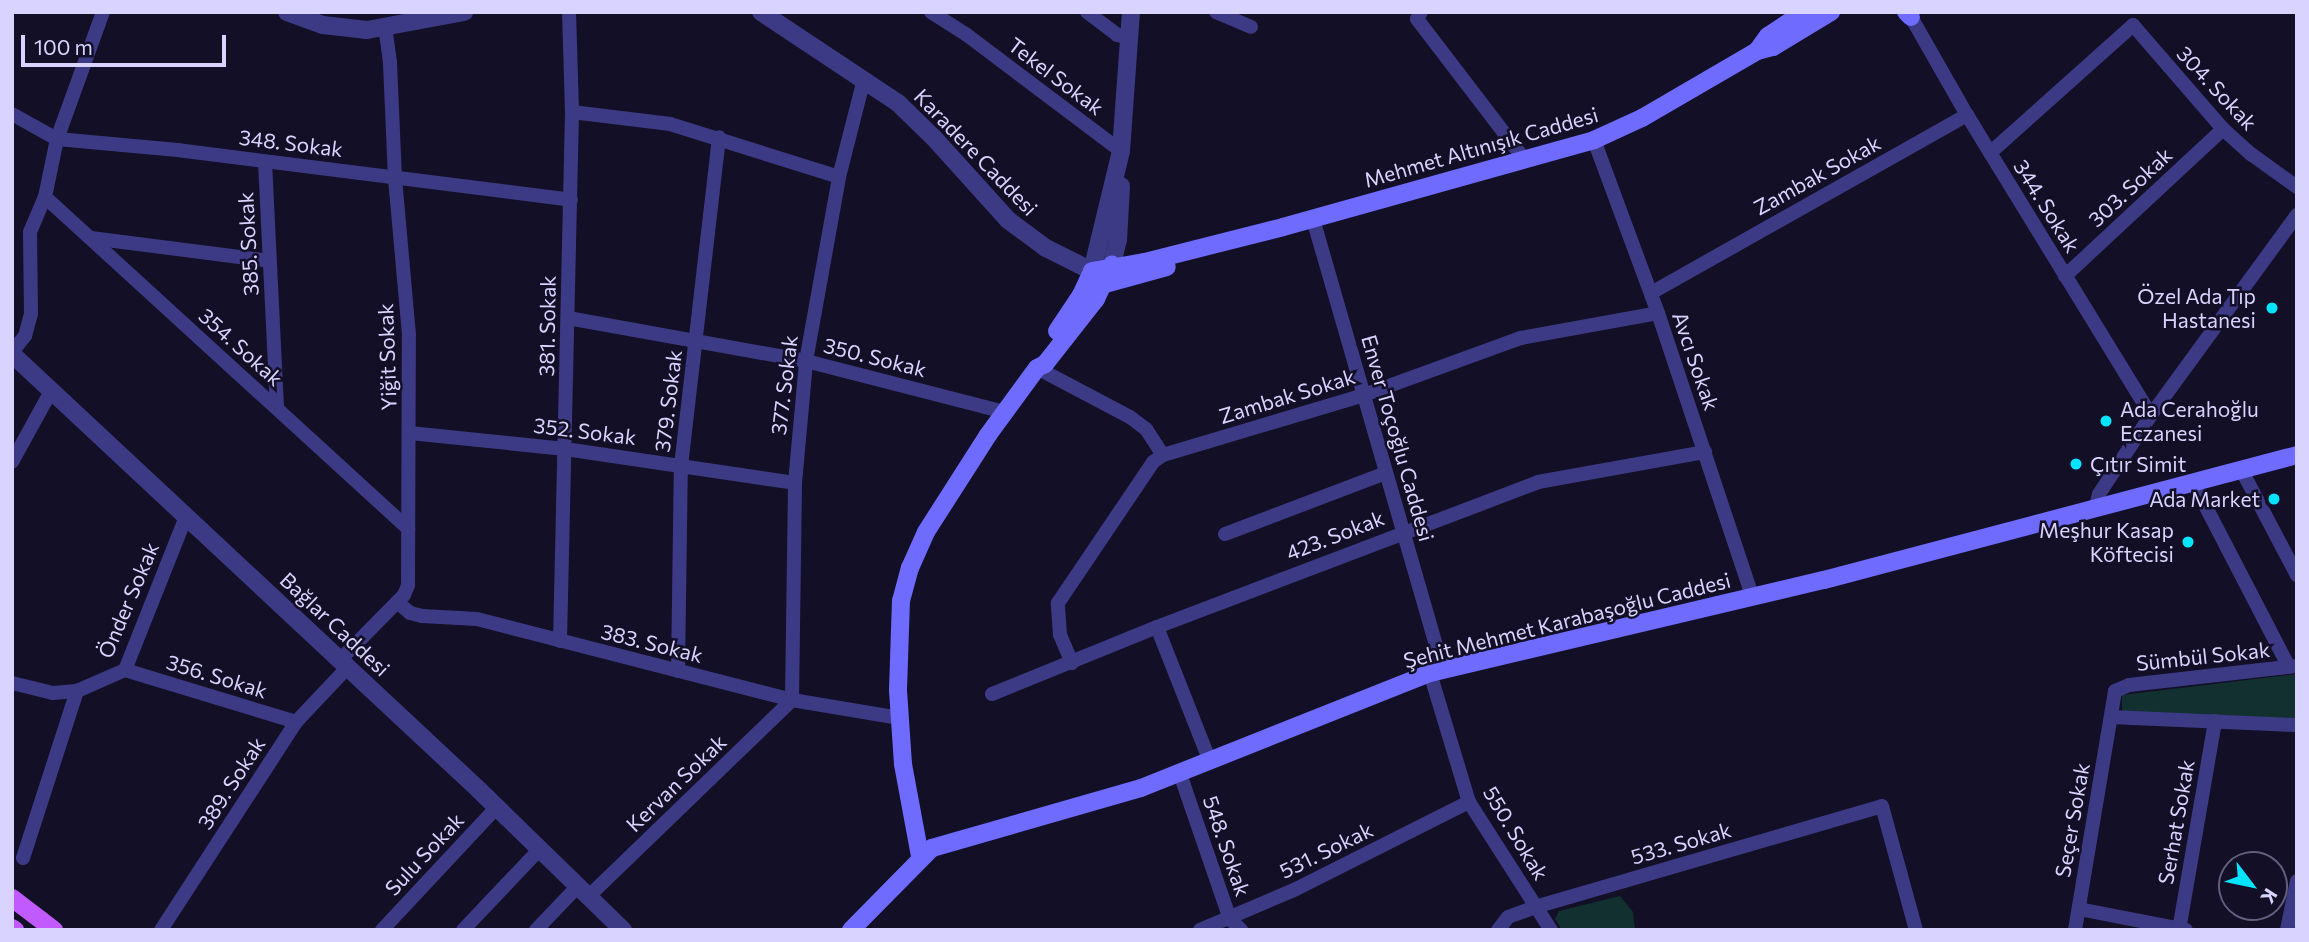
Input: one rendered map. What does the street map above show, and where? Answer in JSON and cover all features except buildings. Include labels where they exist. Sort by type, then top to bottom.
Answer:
[{"type":"main road","name":"Mehmet Altınışık Caddesi","points":[[1757,51],[1768,36],[1804,12]]},
{"type":"main road","name":"Mehmet Altınışık Caddesi","points":[[1092,271],[1112,265],[1145,262],[1283,227],[1594,140],[1642,118],[1757,51],[1773,47],[1829,13]]},
{"type":"main road","name":"Mehmet Altınışık Caddesi","points":[[1105,284],[1230,248],[1283,227]]},
{"type":"main road","points":[[920,856],[902,764],[899,718],[898,643],[901,601],[909,568],[955,485],[1037,368],[1045,364],[1105,284],[1112,265]]},
{"type":"main road","points":[[1037,368],[1038,359],[1081,295],[1092,271],[1105,284]]},
{"type":"main road","name":"Şehit Mehmet Karabaşoğlu Caddesi","points":[[851,930],[920,856],[932,848],[1118,795],[1437,671],[1753,598],[2297,455]]},
{"type":"main road","points":[[12,898],[54,930]]},
{"type":"street","points":[[13,357],[25,336],[31,314],[30,232],[45,197],[57,139],[103,12]]},
{"type":"street","points":[[287,12],[345,30],[385,27],[464,12]]},
{"type":"street","name":"381. Sokak","points":[[559,641],[572,112],[569,12]]},
{"type":"street","name":"Karadere Caddesi","points":[[761,12],[864,79],[915,117],[1008,220],[1046,248],[1092,271]]},
{"type":"street","name":"Tekel Sokak","points":[[930,12],[967,35],[1121,151]]},
{"type":"street","points":[[1087,12],[1117,35],[1130,38]]},
{"type":"street","points":[[1112,265],[1119,228],[1121,151],[1131,12]]},
{"type":"street","points":[[1216,12],[1251,27]]},
{"type":"street","points":[[1421,12],[1417,19],[1524,159]]},
{"type":"street","name":"344. Sokak","points":[[1908,14],[2151,415]]},
{"type":"street","name":"304. Sokak","points":[[1990,153],[2133,25],[2223,129],[2250,155],[2297,187]]},
{"type":"street","name":"Yiğit Sokak","points":[[344,663],[397,602],[408,585],[409,335],[395,178],[390,62],[385,27]]},
{"type":"street","name":"377. Sokak","points":[[792,700],[795,483],[806,361],[839,177],[864,79]]},
{"type":"street","points":[[572,112],[670,124],[839,177]]},
{"type":"street","name":"348. Sokak","points":[[12,114],[57,139],[570,200]]},
{"type":"street","name":"Zambak Sokak","points":[[1651,293],[1967,115]]},
{"type":"street","name":"303. Sokak","points":[[2065,276],[2223,129]]},
{"type":"street","name":"379. Sokak","points":[[678,671],[681,466],[719,138]]},
{"type":"street","name":"Avcı Sokak","points":[[1594,140],[1658,313],[1753,598]]},
{"type":"street","points":[[1092,271],[1121,151]]},
{"type":"street","name":"385. Sokak","points":[[265,162],[277,407]]},
{"type":"street","name":"354. Sokak","points":[[45,197],[408,529]]},
{"type":"street","points":[[2096,506],[2099,494],[2151,415],[2297,215]]},
{"type":"street","name":"Enver Toçoğlu Caddesi","points":[[1313,219],[1403,532],[1437,671]]},
{"type":"street","points":[[91,238],[270,261]]},
{"type":"street","name":"Zambak Sokak","points":[[1163,455],[1364,395],[1521,338],[1658,313]]},
{"type":"street","name":"350. Sokak","points":[[568,318],[806,361],[1005,412]]},
{"type":"street","name":"Bağlar Caddesi","points":[[13,357],[344,663],[623,930]]},
{"type":"street","points":[[1037,368],[1130,417],[1151,434],[1163,455],[1153,462],[1058,603],[1060,635],[1072,663]]},
{"type":"street","points":[[12,462],[51,391]]},
{"type":"street","name":"352. Sokak","points":[[410,433],[565,449],[795,483]]},
{"type":"street","name":"423. Sokak","points":[[992,694],[1157,627],[1538,482],[1705,452]]},
{"type":"street","points":[[2241,469],[2297,575]]},
{"type":"street","points":[[1225,534],[1386,473]]},
{"type":"street","points":[[2193,482],[2293,667]]},
{"type":"street","name":"Önder Sokak","points":[[12,683],[53,693],[77,691],[125,670],[186,517]]},
{"type":"street","name":"383. Sokak","points":[[397,602],[410,613],[422,616],[477,619],[792,700],[899,718]]},
{"type":"street","points":[[1157,627],[1209,759]]},
{"type":"street","name":"389. Sokak","points":[[160,930],[296,722],[344,663]]},
{"type":"street","name":"Sümbül Sokak","points":[[2115,691],[2129,685],[2293,667]]},
{"type":"street","name":"356. Sokak","points":[[125,670],[296,722]]},
{"type":"street","name":"550. Sokak","points":[[1437,671],[1469,802],[1551,930]]},
{"type":"street","points":[[23,858],[77,691]]},
{"type":"street","name":"Seçer Sokak","points":[[2075,930],[2115,691]]},
{"type":"street","name":"Kervan Sokak","points":[[537,930],[584,891],[792,700]]},
{"type":"street","points":[[2111,717],[2297,725]]},
{"type":"street","name":"Serhat Sokak","points":[[2181,929],[2215,722]]},
{"type":"street","name":"548. Sokak","points":[[1179,771],[1230,919],[1241,930]]},
{"type":"street","name":"531. Sokak","points":[[1200,930],[1230,919],[1469,802]]},
{"type":"street","name":"Sulu Sokak","points":[[382,930],[497,807]]},
{"type":"street","name":"533. Sokak","points":[[1498,930],[1508,917],[1535,907],[1882,807],[1916,930]]},
{"type":"street","points":[[463,930],[540,849]]},
{"type":"street","points":[[2287,930],[2297,881]]},
{"type":"street","points":[[2078,909],[2181,929]]},
{"type":"green space","points":[[2297,674],[2297,720],[2122,711],[2122,695]]},
{"type":"green space","points":[[1620,896],[1633,912],[1635,930],[1562,930],[1555,919],[1559,911]]},
{"type":"place","name":"Özel Ada Tıp Hastanesi","points":[[2272,308]]},
{"type":"place","name":"Ada Cerahoğlu Eczanesi","points":[[2106,421]]},
{"type":"place","name":"Çıtır Simit","points":[[2076,464]]},
{"type":"place","name":"Ada Market","points":[[2274,499]]},
{"type":"place","name":"Meşhur Kasap Köftecisi","points":[[2188,542]]}]
